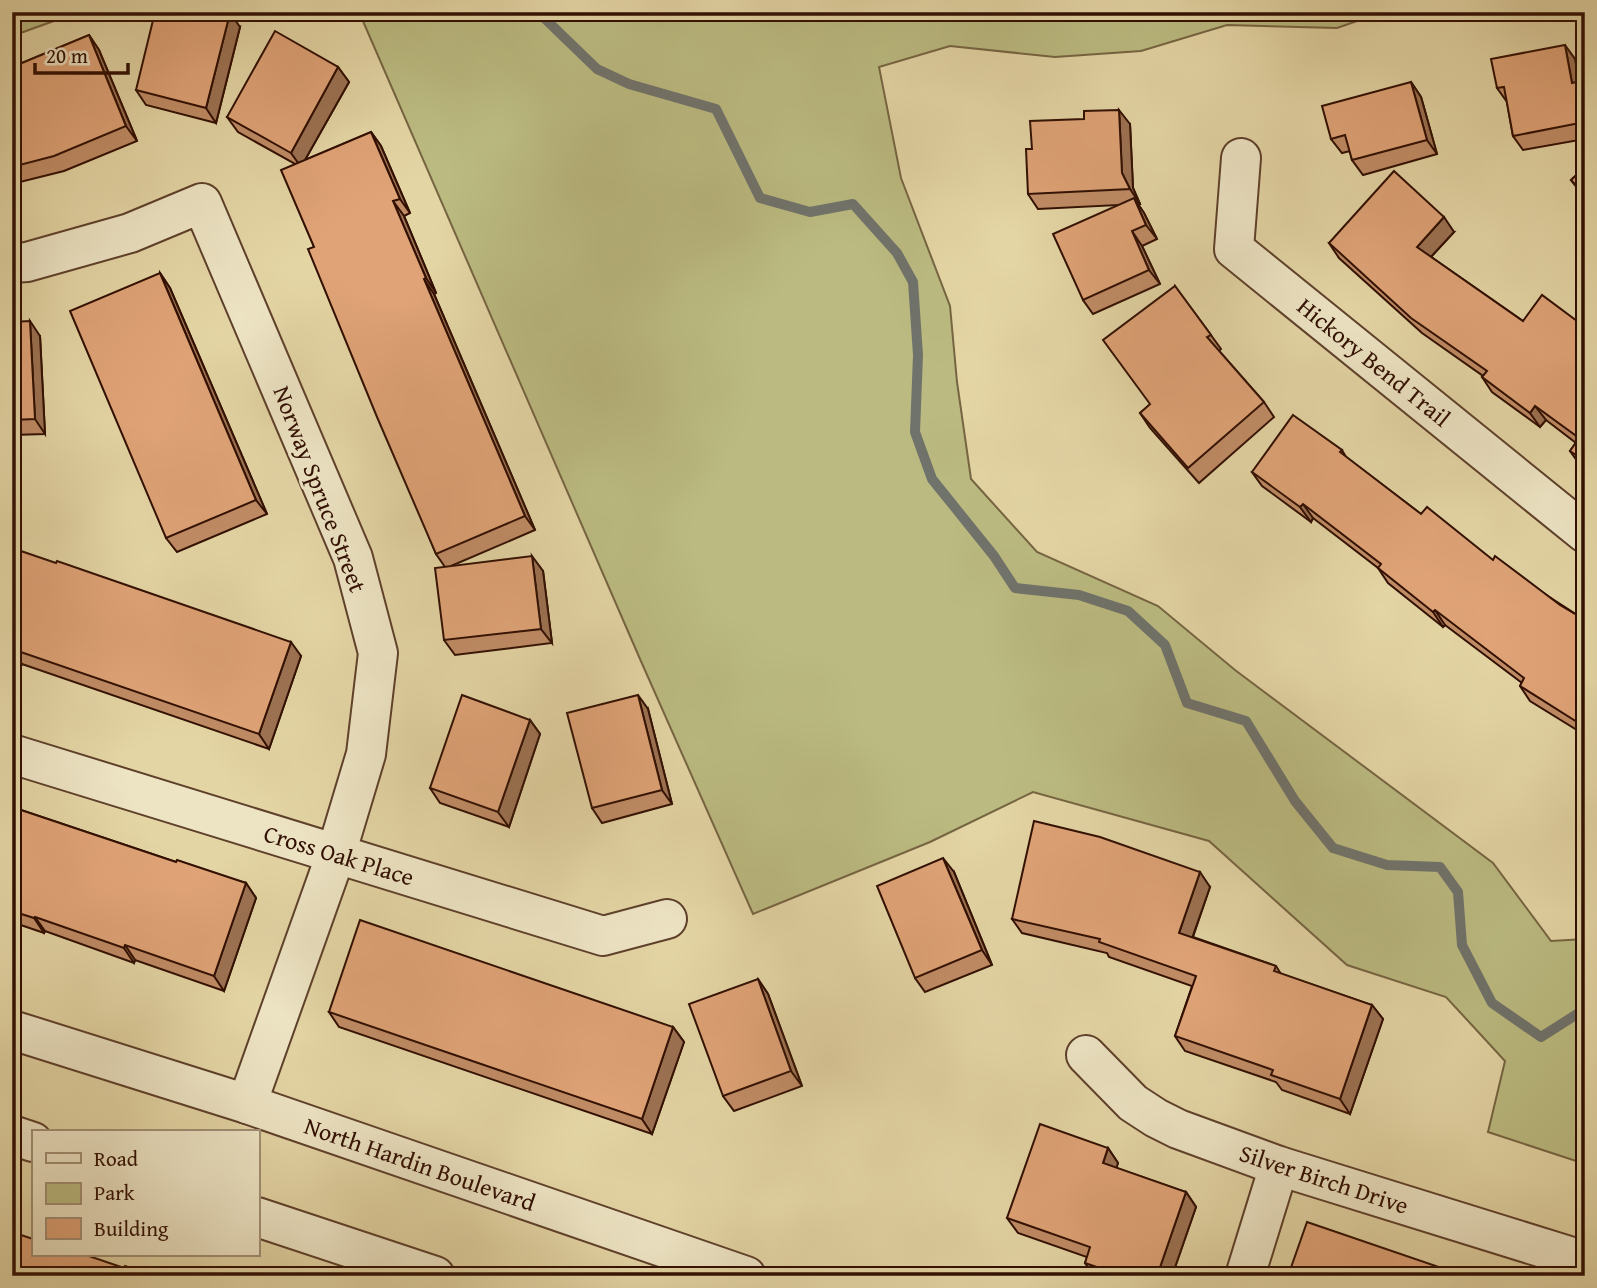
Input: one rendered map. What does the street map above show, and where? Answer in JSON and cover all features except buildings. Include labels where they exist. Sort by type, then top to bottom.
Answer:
[{"type":"street","name":"Hickory Bend Trail","points":[[1241,158],[1234,249],[1585,533]]},
{"type":"street","name":"Norway Spruce Street","points":[[12,263],[27,262],[130,233],[202,203],[353,558],[378,653],[366,754],[337,854],[247,1104]]},
{"type":"street","name":"Cross Oak Place","points":[[12,754],[603,936],[667,919]]},
{"type":"street","name":"North Hardin Boulevard","points":[[12,1030],[247,1104],[746,1276]]},
{"type":"street","name":"Silver Birch Drive","points":[[1086,1055],[1133,1103],[1178,1129],[1279,1166],[1585,1262]]},
{"type":"street","points":[[12,1135],[32,1142]]},
{"type":"street","points":[[1245,1276],[1279,1166]]},
{"type":"street","points":[[259,1218],[435,1276]]},
{"type":"green space","points":[[12,12],[79,12],[12,36]]},
{"type":"green space","points":[[359,12],[1383,12],[1337,28],[1227,25],[1141,51],[1055,57],[950,46],[879,67],[901,178],[950,306],[957,382],[971,479],[1037,552],[1158,606],[1235,670],[1493,863],[1551,941],[1585,939],[1585,1129],[1576,1161],[1488,1132],[1505,1061],[1446,997],[1347,965],[1209,841],[1033,792],[930,842],[753,914]]},
{"type":"waterway","points":[[538,12],[597,69],[629,84],[716,109],[760,198],[810,212],[853,204],[897,253],[913,282],[918,355],[915,432],[932,479],[994,556],[1015,588],[1079,595],[1128,611],[1165,645],[1187,703],[1246,721],[1295,801],[1333,848],[1387,865],[1440,867],[1458,892],[1462,945],[1492,1003],[1541,1037],[1585,1009]]}]
